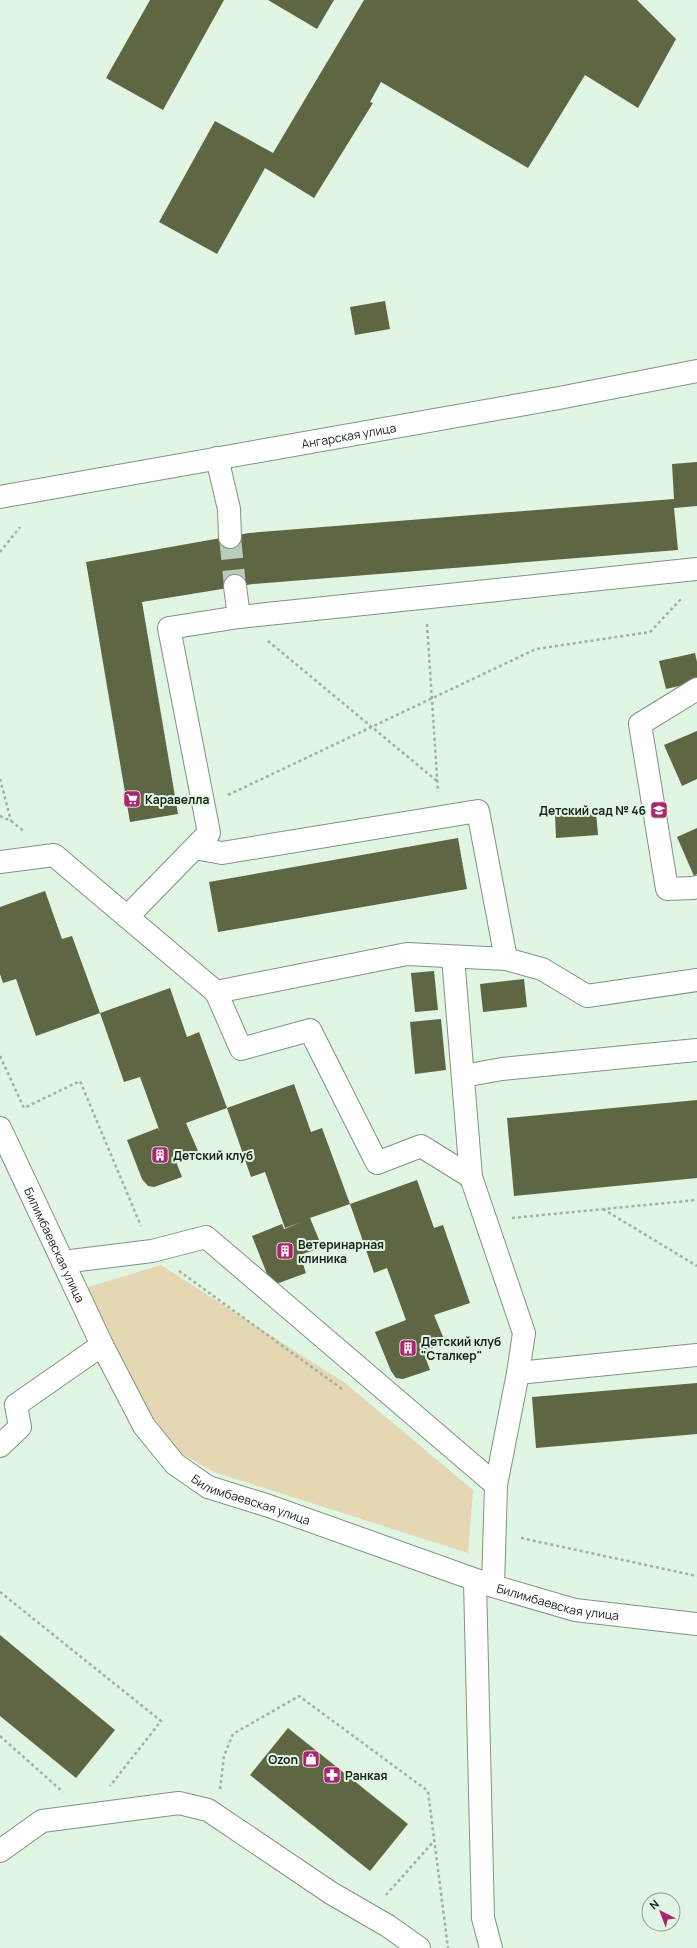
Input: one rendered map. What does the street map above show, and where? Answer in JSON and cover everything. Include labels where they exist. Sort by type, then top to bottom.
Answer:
[{"type":"main road","name":"Ангарская улица","points":[[0,497],[559,398],[697,371]]},
{"type":"main road","points":[[217,458],[228,509],[230,537]]},
{"type":"main road","points":[[127,917],[209,833],[169,628],[239,617],[697,569]]},
{"type":"main road","points":[[236,586],[239,617]]},
{"type":"main road","points":[[697,689],[640,724],[667,889],[697,887]]},
{"type":"main road","points":[[195,848],[222,853],[478,811],[506,959]]},
{"type":"main road","points":[[0,862],[54,855],[216,992],[241,1049],[310,1030],[377,1163],[421,1146],[471,1177]]},
{"type":"main road","points":[[216,992],[407,954],[506,959],[542,969],[587,996],[697,980]]},
{"type":"main road","points":[[453,957],[471,1177],[524,1333],[518,1373],[496,1485],[484,1584],[483,1918],[491,1948]]},
{"type":"main road","points":[[463,1076],[502,1070],[697,1050]]},
{"type":"main road","name":"Билимбаевская улица","points":[[0,1128],[102,1345],[144,1426],[175,1464],[208,1487],[269,1506],[484,1584],[575,1610],[697,1624]]},
{"type":"main road","points":[[63,1262],[152,1252],[206,1237],[496,1485]]},
{"type":"main road","points":[[0,1446],[20,1426],[8,1401],[102,1345]]},
{"type":"main road","points":[[518,1373],[697,1356]]},
{"type":"main road","points":[[0,1852],[42,1821],[179,1803],[208,1810],[331,1894],[388,1926],[419,1948]]},
{"type":"path","points":[[0,552],[20,526]]},
{"type":"path","points":[[204,807],[371,726],[536,649],[650,632],[686,592]]},
{"type":"path","points":[[425,597],[439,818]]},
{"type":"path","points":[[239,617],[437,781]]},
{"type":"path","points":[[0,779],[11,821]]},
{"type":"path","points":[[0,1056],[24,1108],[80,1081],[152,1252]]},
{"type":"path","points":[[486,1220],[697,1200]]},
{"type":"path","points":[[603,1209],[697,1266]]},
{"type":"path","points":[[0,1592],[161,1721],[89,1814],[0,1736]]},
{"type":"path","points":[[220,1793],[224,1756],[233,1734],[299,1696],[428,1791],[448,1948]]},
{"type":"path","points":[[385,1896],[434,1841]]},
{"type":"shaded area","points":[[161,1265],[345,1383],[473,1490],[468,1553],[214,1472],[184,1455],[156,1430],[85,1288]]},
{"type":"building","points":[[150,0],[224,0],[163,110],[106,78]]},
{"type":"building","points":[[268,0],[334,0],[317,29]]},
{"type":"building","points":[[364,0],[637,0],[676,39],[638,108],[585,75],[528,168],[381,82],[370,102],[373,103],[314,198],[265,168],[217,254],[159,222],[215,121],[273,153]]},
{"type":"building","points":[[385,301],[390,329],[355,335],[350,307]]},
{"type":"building","points":[[697,462],[697,506],[674,508],[678,550],[253,584],[142,602],[178,814],[130,822],[86,562],[249,533],[674,499],[672,464]]},
{"type":"building","points":[[695,653],[697,662],[697,682],[666,689],[659,661]]},
{"type":"building","points":[[697,731],[697,779],[682,786],[664,745]]},
{"type":"building","points":[[596,812],[598,835],[556,838],[555,815]]},
{"type":"building","points":[[697,828],[697,874],[694,876],[677,837]]},
{"type":"building","points":[[458,838],[467,889],[218,932],[209,882]]},
{"type":"building","points":[[45,891],[62,939],[72,936],[100,1013],[36,1036],[16,979],[3,983],[0,974],[0,907]]},
{"type":"building","points":[[434,971],[438,1010],[415,1012],[411,973]]},
{"type":"building","points":[[524,979],[527,1007],[483,1012],[480,984]]},
{"type":"building","points":[[170,988],[187,1037],[199,1032],[227,1108],[186,1123],[198,1151],[175,1159],[182,1177],[154,1187],[148,1186],[142,1179],[127,1140],[158,1128],[160,1132],[140,1077],[124,1082],[100,1013]]},
{"type":"building","points":[[441,1019],[446,1070],[415,1074],[410,1022]]},
{"type":"building","points":[[294,1084],[311,1132],[322,1128],[350,1204],[310,1218],[322,1247],[300,1255],[306,1273],[279,1283],[273,1281],[267,1274],[252,1236],[282,1224],[284,1229],[302,1222],[285,1228],[265,1172],[251,1177],[227,1108]]},
{"type":"building","points":[[697,1100],[697,1178],[514,1196],[507,1118]]},
{"type":"building","points":[[417,1180],[434,1228],[443,1225],[470,1303],[434,1315],[446,1344],[423,1351],[430,1370],[403,1379],[396,1378],[391,1371],[375,1332],[406,1320],[387,1268],[374,1273],[350,1204]]},
{"type":"building","points":[[697,1383],[697,1434],[536,1448],[532,1397]]},
{"type":"building","points":[[0,1635],[115,1730],[76,1778],[0,1716]]},
{"type":"building","points":[[288,1728],[408,1824],[370,1871],[250,1775]]},
{"type":"tunnel","points":[[230,537],[235,586]]},
{"type":"place","name":"Каравелла","points":[[132,799]]},
{"type":"place","name":"Детский сад № 46","points":[[659,810]]},
{"type":"place","name":"Детский клуб","points":[[160,1155]]},
{"type":"place","name":"Ветеринарная клиника","points":[[285,1251]]},
{"type":"place","name":"Детский клуб \"Сталкер\"","points":[[408,1348]]},
{"type":"place","name":"Ozon","points":[[311,1759]]},
{"type":"place","name":"Ранкая","points":[[332,1775]]}]
